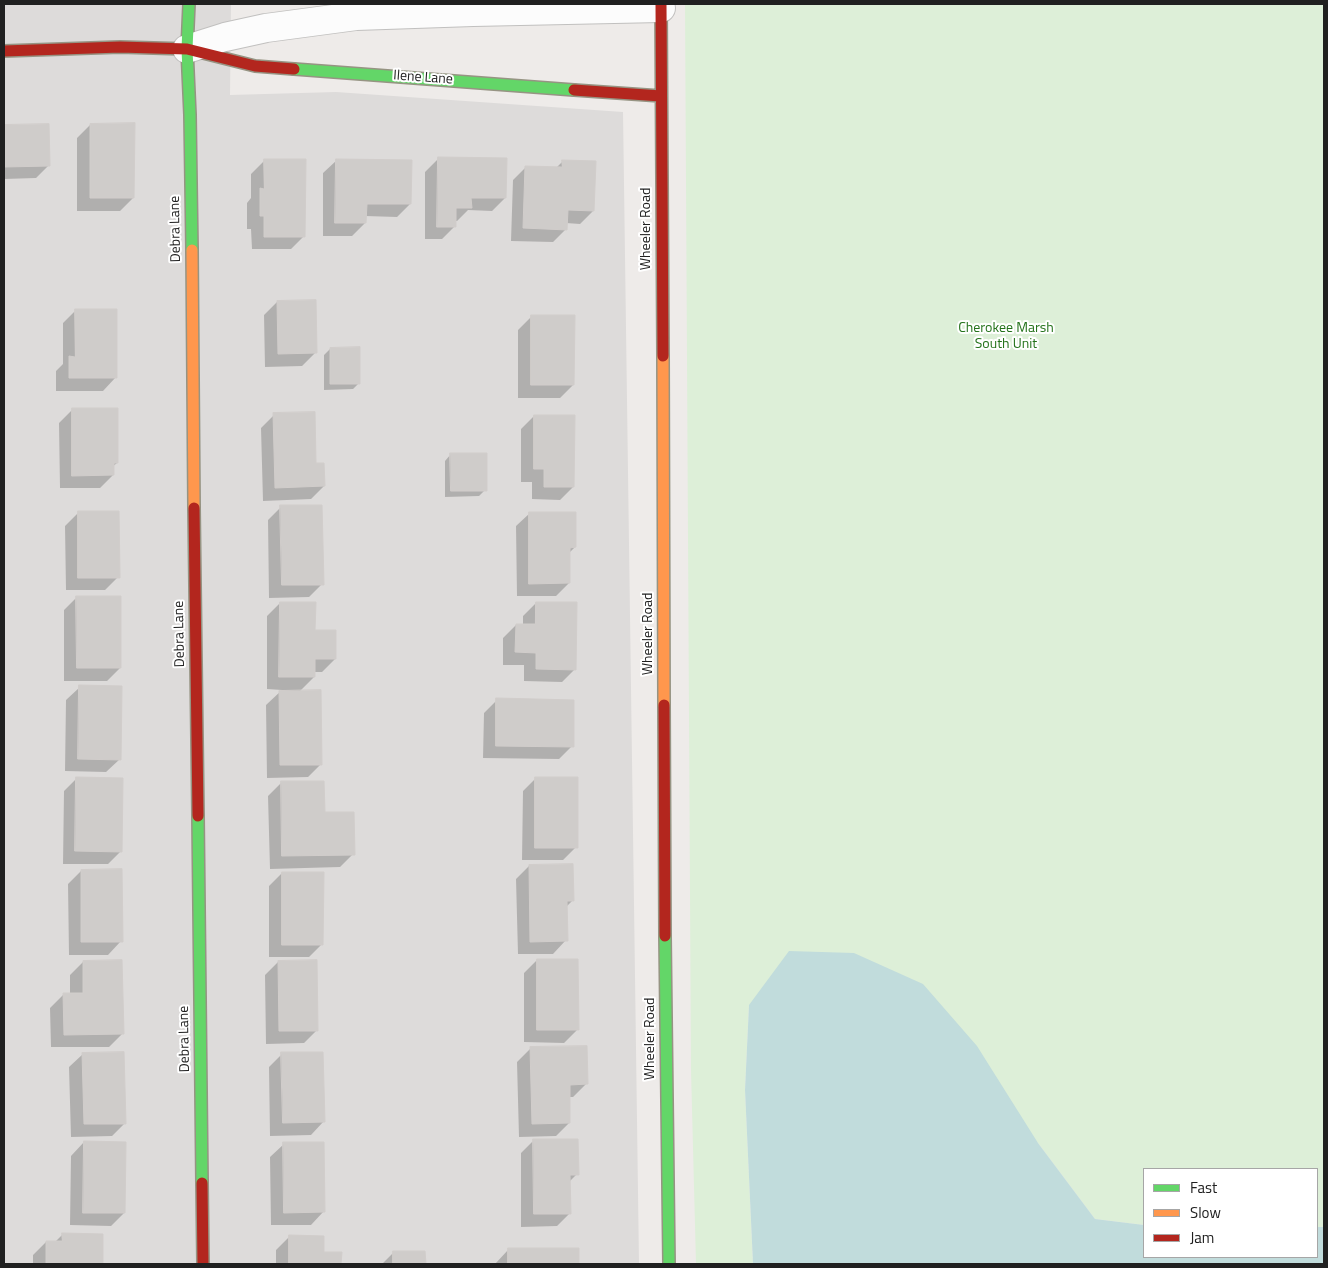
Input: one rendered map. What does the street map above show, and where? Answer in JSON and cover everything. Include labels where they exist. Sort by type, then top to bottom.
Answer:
[{"type":"street","name":"Debra Lane","points":[[189,4],[187,49],[190,115],[203,1264]]},
{"type":"street","name":"Ilene Lane","points":[[187,49],[225,37],[266,28],[356,16],[661,6]]},
{"type":"street","name":"Wheeler Road","points":[[661,6],[666,1088],[669,1264]]},
{"type":"street","name":"Ilene Lane","points":[[4,51],[120,47],[187,49],[255,66],[661,96]]},
{"type":"shaded area","points":[[4,4],[231,4],[230,95],[336,92],[623,112],[639,1264],[4,1264]]},
{"type":"green space","name":"Cherokee Marsh South Unit","points":[[685,4],[1324,4],[1324,1227],[1318,1227],[1318,1168],[1143,1168],[1143,1225],[1095,1219],[1038,1143],[749,1005],[745,1090],[753,1264],[696,1264],[691,1070]]},
{"type":"water","points":[[789,951],[854,953],[923,984],[977,1046],[1038,1143],[1095,1219],[1143,1225],[1143,1258],[1318,1258],[1318,1227],[1324,1227],[1324,1264],[753,1264],[745,1090],[749,1005]]},
{"type":"building","points":[[135,123],[134,198],[90,198],[90,124]]},
{"type":"building","points":[[49,124],[50,166],[4,167],[4,125]]},
{"type":"building","points":[[438,157],[507,158],[506,198],[471,198],[472,208],[456,208],[456,227],[437,227]]},
{"type":"building","points":[[264,159],[306,159],[305,237],[264,237],[264,216],[260,216],[260,188],[264,189]]},
{"type":"building","points":[[336,159],[412,160],[411,204],[367,204],[366,223],[335,223]]},
{"type":"building","points":[[562,160],[596,161],[594,211],[568,210],[567,230],[523,228],[525,166],[562,167]]},
{"type":"building","points":[[316,300],[317,353],[278,354],[277,301]]},
{"type":"building","points":[[75,309],[117,309],[117,378],[69,378],[69,356],[75,357]]},
{"type":"building","points":[[531,315],[575,315],[574,385],[531,385]]},
{"type":"building","points":[[360,347],[360,384],[330,384],[330,348]]},
{"type":"building","points":[[72,408],[118,408],[118,463],[114,463],[114,475],[72,476]]},
{"type":"building","points":[[315,412],[316,463],[324,463],[325,486],[275,488],[273,413]]},
{"type":"building","points":[[534,415],[575,415],[574,487],[544,487],[544,469],[534,469]]},
{"type":"building","points":[[450,453],[487,453],[487,491],[451,491]]},
{"type":"building","points":[[280,505],[322,505],[324,585],[282,585]]},
{"type":"building","points":[[78,511],[119,511],[120,578],[78,578]]},
{"type":"building","points":[[529,512],[576,512],[576,547],[570,548],[570,583],[529,584]]},
{"type":"building","points":[[76,596],[121,596],[121,668],[77,668]]},
{"type":"building","points":[[280,602],[316,602],[315,630],[336,630],[336,659],[315,659],[315,677],[279,677]]},
{"type":"building","points":[[536,602],[577,602],[576,670],[536,669],[536,653],[515,652],[516,624],[535,624]]},
{"type":"building","points":[[79,685],[122,686],[121,760],[78,759]]},
{"type":"building","points":[[321,690],[322,765],[280,765],[279,691]]},
{"type":"building","points":[[496,698],[574,700],[574,747],[496,746]]},
{"type":"building","points":[[76,777],[123,778],[122,852],[75,851]]},
{"type":"building","points":[[535,777],[578,777],[578,848],[535,848]]},
{"type":"building","points":[[281,781],[324,781],[325,812],[354,812],[355,855],[282,856]]},
{"type":"building","points":[[573,864],[574,901],[567,901],[568,941],[530,942],[529,865]]},
{"type":"building","points":[[122,869],[123,942],[81,942],[81,870]]},
{"type":"building","points":[[282,872],[324,872],[323,945],[282,945]]},
{"type":"building","points":[[537,959],[578,959],[579,1030],[537,1030]]},
{"type":"building","points":[[122,960],[124,1034],[64,1035],[63,993],[83,993],[83,961]]},
{"type":"building","points":[[317,960],[318,1031],[279,1031],[278,961]]},
{"type":"building","points":[[587,1046],[588,1084],[570,1085],[570,1123],[532,1124],[530,1047]]},
{"type":"building","points":[[124,1052],[126,1124],[84,1124],[82,1053]]},
{"type":"building","points":[[281,1052],[323,1052],[325,1122],[283,1123]]},
{"type":"building","points":[[533,1139],[578,1139],[579,1175],[570,1175],[571,1214],[534,1214]]},
{"type":"building","points":[[84,1141],[126,1142],[125,1213],[83,1213]]},
{"type":"building","points":[[283,1142],[324,1142],[325,1212],[284,1213]]},
{"type":"building","points":[[62,1233],[103,1234],[103,1264],[46,1264],[46,1241],[62,1241]]},
{"type":"building","points":[[289,1235],[324,1236],[324,1252],[342,1252],[341,1264],[289,1264]]},
{"type":"building","points":[[508,1248],[579,1248],[579,1264],[508,1264]]},
{"type":"building","points":[[393,1251],[425,1251],[426,1264],[393,1264]]},
{"type":"traffic: fast","points":[[189,4],[187,49],[192,250]]},
{"type":"traffic: fast","points":[[294,69],[574,90]]},
{"type":"traffic: fast","points":[[198,816],[202,1183]]},
{"type":"traffic: fast","points":[[665,936],[669,1264]]},
{"type":"traffic: slow","points":[[192,250],[194,508]]},
{"type":"traffic: slow","points":[[663,356],[664,705]]},
{"type":"traffic: jam","points":[[661,4],[663,356]]},
{"type":"traffic: jam","points":[[4,51],[120,47],[187,49],[255,66],[294,69]]},
{"type":"traffic: jam","points":[[574,90],[661,96]]},
{"type":"traffic: jam","points":[[194,508],[198,816]]},
{"type":"traffic: jam","points":[[664,705],[665,936]]},
{"type":"traffic: jam","points":[[202,1183],[203,1264]]}]
